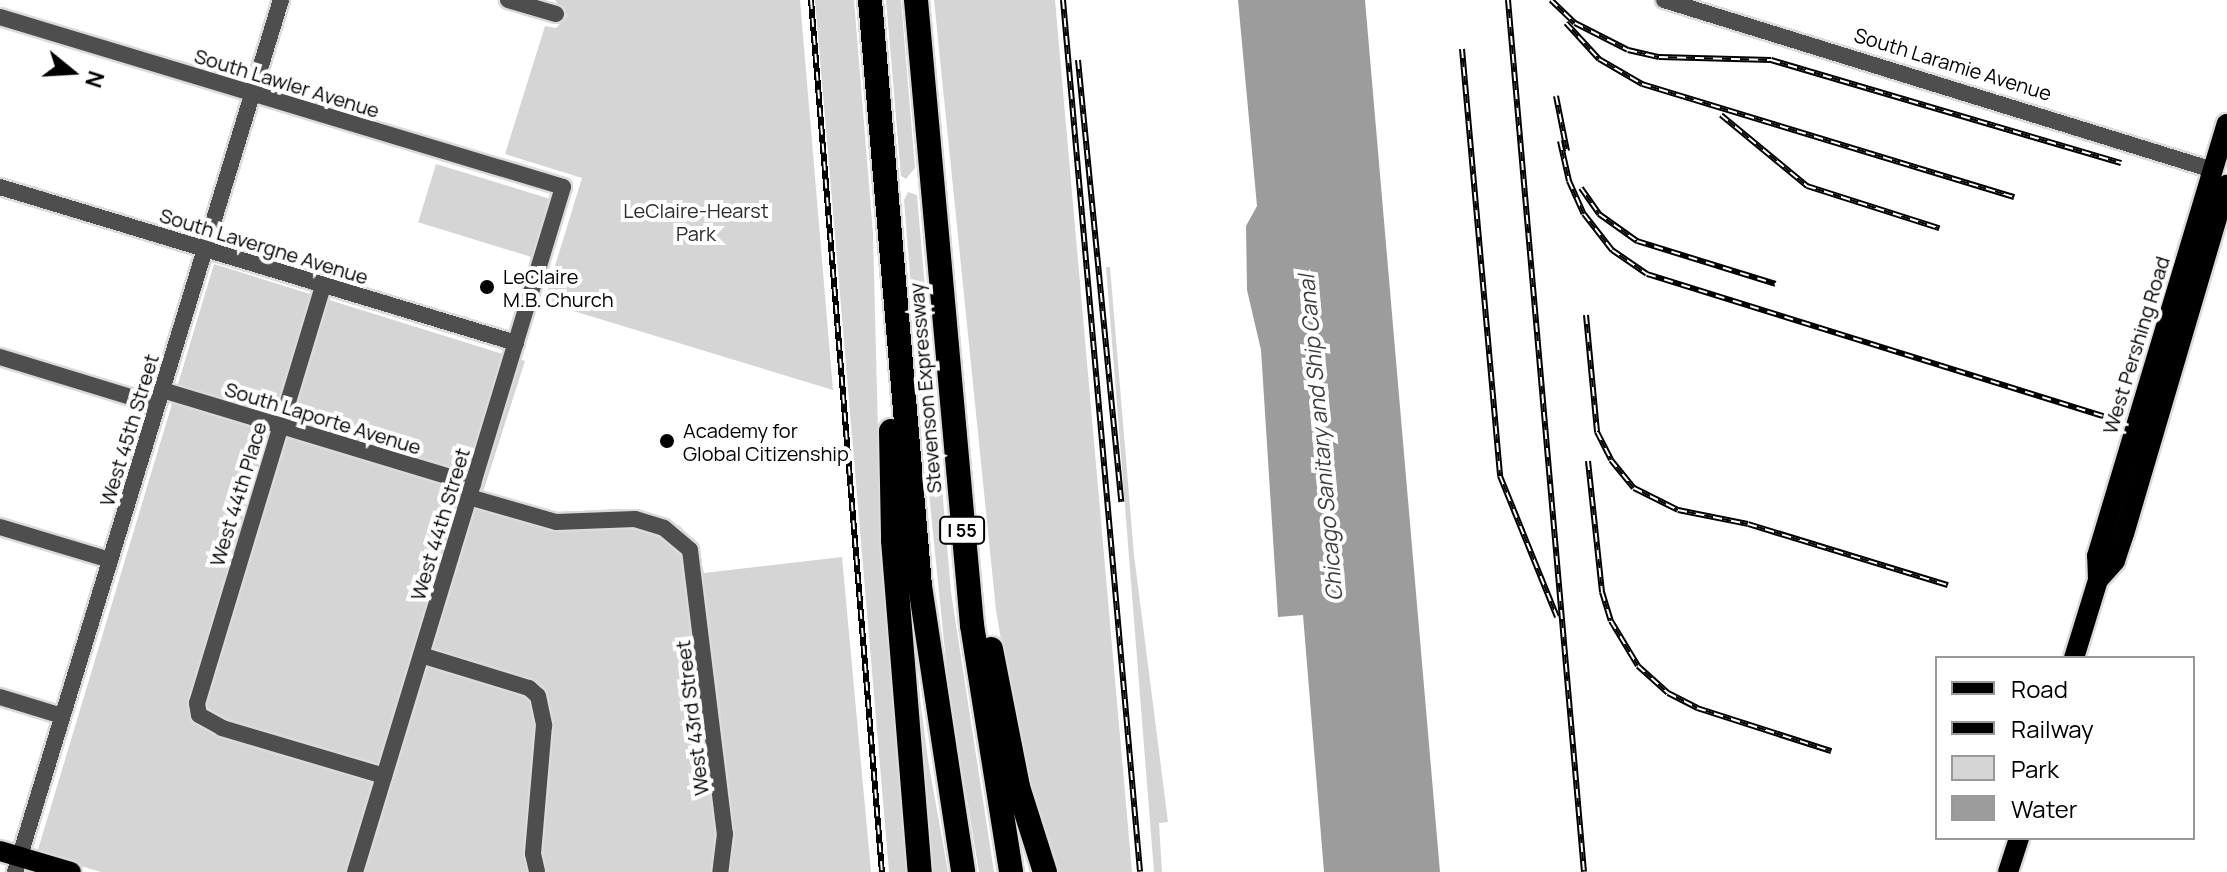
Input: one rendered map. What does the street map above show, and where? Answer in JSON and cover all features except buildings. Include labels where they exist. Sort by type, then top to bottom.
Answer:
[{"type":"highway","name":"I 55","points":[[870,0],[892,280]]},
{"type":"highway","name":"Stevenson Expressway","points":[[916,0],[972,625],[1011,872]]},
{"type":"highway","points":[[938,263],[958,357],[997,688],[1018,787],[1045,872]]},
{"type":"highway","points":[[892,280],[893,540],[920,872]]},
{"type":"highway","name":"Stevenson Expressway","points":[[892,280],[920,586],[963,872]]},
{"type":"main road","name":"West Pershing Road","points":[[2075,656],[2098,580],[2115,561],[2183,307],[2222,176],[2227,124]]},
{"type":"main road","points":[[2008,872],[2018,840]]},
{"type":"main road","points":[[11,860],[71,872]]},
{"type":"street","name":"West 45th Street","points":[[11,860],[62,716],[281,0]]},
{"type":"street","points":[[508,0],[552,13]]},
{"type":"street","name":"South Laramie Avenue","points":[[1664,0],[2222,176]]},
{"type":"street","name":"South Lawler Avenue","points":[[0,17],[563,187]]},
{"type":"street","name":"South Lavergne Avenue","points":[[0,187],[516,343]]},
{"type":"street","name":"West 44th Street","points":[[355,872],[563,187]]},
{"type":"street","name":"West 44th Place","points":[[323,286],[199,690],[199,715],[222,728],[384,776]]},
{"type":"street","name":"South Laporte Avenue","points":[[0,357],[279,426],[471,491],[545,521],[623,517],[650,523],[683,541],[693,560]]},
{"type":"street","points":[[0,527],[110,560]]},
{"type":"street","name":"West 43rd Street","points":[[693,560],[725,834],[720,872]]},
{"type":"street","points":[[421,655],[529,688],[538,696],[544,725],[533,854],[537,872]]},
{"type":"street","points":[[0,697],[62,716]]},
{"type":"green space","name":"LeClaire-Hearst Park","points":[[555,0],[800,0],[833,390],[544,302],[582,178],[505,154],[545,26],[556,28],[567,16]]},
{"type":"green space","points":[[815,0],[854,0],[873,234],[880,511],[911,872],[889,872]]},
{"type":"green space","points":[[886,0],[901,0],[915,168],[906,179],[901,176]]},
{"type":"green space","points":[[934,0],[1055,0],[1132,872],[1052,872],[1026,790],[996,610]]},
{"type":"green space","points":[[436,164],[551,199],[533,257],[418,222]]},
{"type":"green space","points":[[908,192],[917,195],[951,592],[994,872],[979,872],[949,691],[922,424],[904,200]]},
{"type":"green space","points":[[214,264],[525,361],[483,492],[548,513],[617,509],[680,526],[696,544],[704,573],[842,557],[871,872],[101,872],[37,853]]},
{"type":"green space","points":[[1106,267],[1110,267],[1134,555],[1168,822],[1159,823],[1162,872],[1154,872]]},
{"type":"green space","points":[[904,576],[928,760],[948,872],[925,872]]},
{"type":"water","name":"Chicago Sanitary and Ship Canal","points":[[1238,0],[1365,0],[1440,872],[1324,872],[1303,615],[1278,617],[1261,350],[1247,290],[1246,226],[1257,206]]},
{"type":"railway","points":[[811,0],[882,872]]},
{"type":"railway","points":[[1063,0],[1140,872]]},
{"type":"railway","points":[[1508,0],[1584,872]]},
{"type":"railway","points":[[1551,0],[1575,23],[1628,50],[1659,57],[1771,60],[2121,163]]},
{"type":"railway","points":[[1566,23],[1599,59],[1642,84],[2014,197]]},
{"type":"railway","points":[[1462,49],[1500,476],[1557,617]]},
{"type":"railway","points":[[1078,60],[1121,502]]},
{"type":"railway","points":[[1556,96],[1567,151]]},
{"type":"railway","points":[[1721,115],[1807,186],[1939,228]]},
{"type":"railway","points":[[1560,141],[1569,181],[1584,214],[1612,250],[1647,274],[2107,417]]},
{"type":"railway","points":[[1581,188],[1599,214],[1637,241],[1776,284]]},
{"type":"railway","points":[[1586,315],[1597,432],[1611,460],[1634,488],[1678,510],[1748,524],[1948,585]]},
{"type":"railway","points":[[1588,461],[1602,592],[1611,621],[1638,666],[1668,693],[1697,708],[1831,751]]},
{"type":"place","name":"LeClaire M.B. Church","points":[[487,287]]},
{"type":"place","name":"Academy for Global Citizenship","points":[[667,441]]}]
